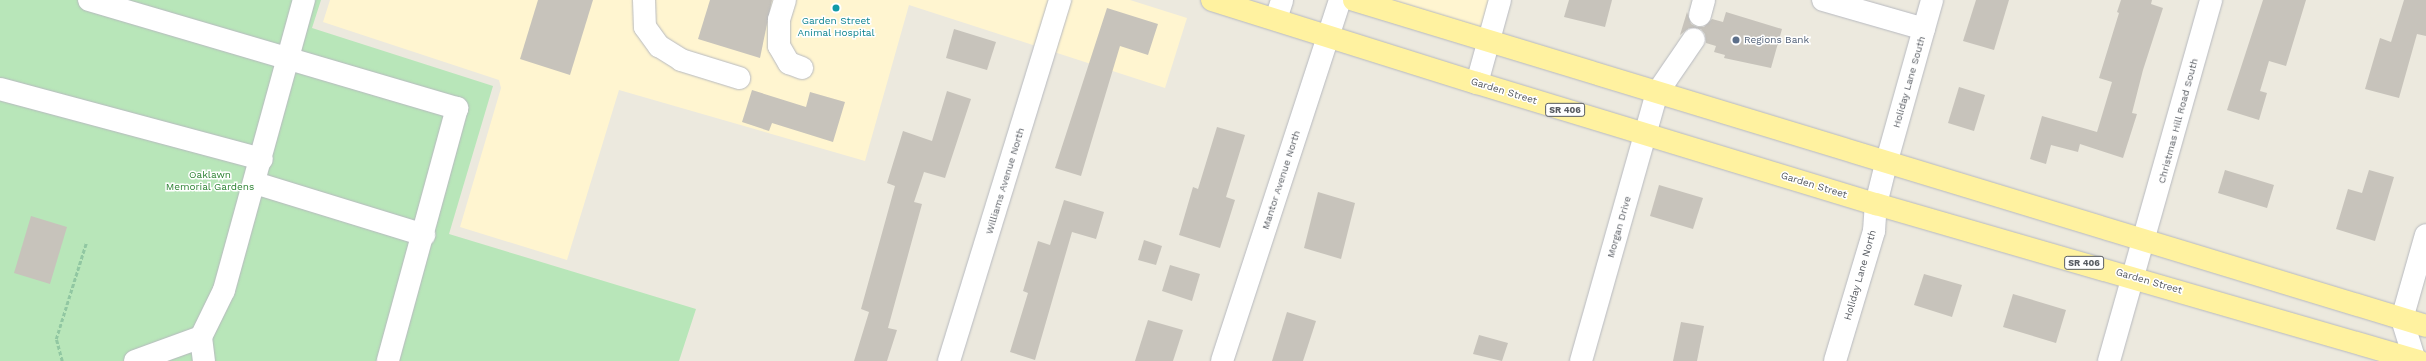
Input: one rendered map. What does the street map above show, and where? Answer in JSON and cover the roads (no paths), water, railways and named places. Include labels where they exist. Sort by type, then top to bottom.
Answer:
[{"type":"main road","name":"Garden Street","points":[[1212,0],[1279,10],[1328,35],[1477,83],[1876,204],[2134,277],[2416,361]]},
{"type":"main road","points":[[1354,0],[1886,164],[2426,326]]},
{"type":"street","points":[[90,0],[457,108],[424,234],[388,361]]},
{"type":"street","points":[[204,361],[201,338],[224,290],[262,159],[304,0]]},
{"type":"street","points":[[644,0],[645,27],[659,46],[681,60],[739,78]]},
{"type":"street","points":[[785,0],[779,20],[779,46],[789,63],[802,68]]},
{"type":"street","name":"Williams Avenue North","points":[[949,361],[1060,0]]},
{"type":"street","name":"Mantor Avenue North","points":[[1222,361],[1340,0]]},
{"type":"street","points":[[1477,83],[1500,0]]},
{"type":"street","name":"Holiday Lane South","points":[[1886,164],[1932,0]]},
{"type":"street","name":"Christmas Hill Road South","points":[[2109,361],[2145,241],[2211,0]]},
{"type":"street","points":[[1826,1],[1924,29]]},
{"type":"street","name":"Morgan Drive","points":[[1581,361],[1657,93],[1694,39]]},
{"type":"street","points":[[0,89],[262,159]]},
{"type":"street","name":"Holiday Lane North","points":[[1835,361],[1874,231],[1876,204],[1886,164]]},
{"type":"street","points":[[255,183],[424,234]]},
{"type":"street","points":[[2416,361],[2402,319],[2426,235]]},
{"type":"street","points":[[135,361],[201,338]]},
{"type":"place","name":"Garden Street Animal Hospital","points":[[836,8]]},
{"type":"place","name":"Regions Bank","points":[[1736,40]]},
{"type":"park label","name":"Oaklawn Memorial Gardens","points":[[210,180]]}]
